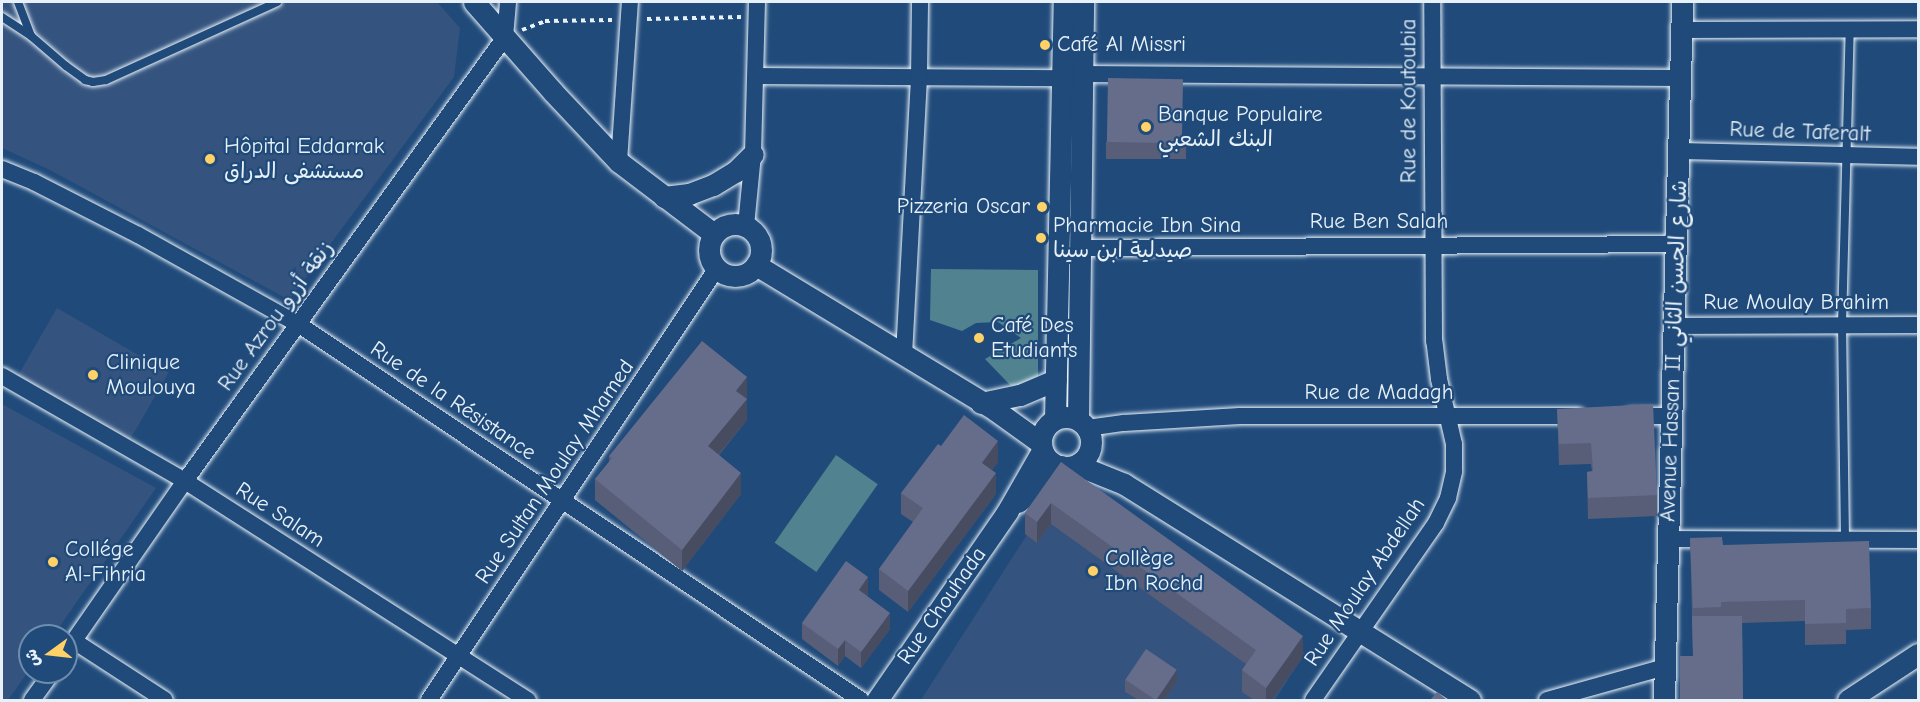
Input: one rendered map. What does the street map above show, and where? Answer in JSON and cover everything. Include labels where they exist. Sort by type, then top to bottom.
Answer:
[{"type":"street","points":[[474,2],[620,162],[714,234]]},
{"type":"street","points":[[505,37],[508,2]]},
{"type":"street","points":[[620,162],[630,2]]},
{"type":"street","points":[[746,226],[753,154],[757,2]]},
{"type":"street","points":[[904,355],[920,76],[920,2]]},
{"type":"street","points":[[1064,2],[1073,76],[1086,431],[1089,453],[1069,466]]},
{"type":"street","points":[[1052,421],[1073,76],[1083,2]]},
{"type":"street","name":"Rue de Koutoubia","points":[[1432,2],[1434,341],[1448,416]]},
{"type":"street","name":"Avenue Hassan II شارع الحسن الثاني","points":[[1664,700],[1682,2]]},
{"type":"street","points":[[1683,30],[1918,29]]},
{"type":"street","name":"Rue Azrou زنقة أزرو","points":[[78,635],[185,481],[505,37]]},
{"type":"street","points":[[756,76],[1681,78]]},
{"type":"street","name":"Rue de Taferalt","points":[[1679,151],[1918,157]]},
{"type":"street","points":[[664,197],[689,194],[713,185],[735,171],[753,154]]},
{"type":"street","name":"Rue de la Résistance","points":[[2,169],[34,182],[138,235],[298,324],[861,700]]},
{"type":"street","points":[[729,225],[746,226],[759,239],[760,257],[756,265],[741,275],[724,273],[717,268],[709,252],[714,234],[729,225]]},
{"type":"street","name":"Rue Ben Salah","points":[[1081,248],[1677,244]]},
{"type":"street","points":[[756,265],[988,406],[1042,447],[1053,464],[1069,466],[1124,484],[1470,700]]},
{"type":"street","name":"Rue Sultan Moulay Mhamed","points":[[429,700],[717,268]]},
{"type":"street","name":"Rue Moulay Brahim","points":[[1674,326],[1918,325]]},
{"type":"street","name":"Rue Salam","points":[[2,376],[185,481],[528,700]]},
{"type":"street","points":[[988,406],[1056,380]]},
{"type":"street","points":[[988,406],[1052,421]]},
{"type":"street","points":[[1042,447],[1044,428],[1052,421],[1066,416],[1086,431],[1124,484]]},
{"type":"street","name":"Rue de Madagh","points":[[1086,431],[1124,423],[1240,416],[1589,416]]},
{"type":"street","name":"Rue Moulay Abdellah","points":[[1313,700],[1436,523],[1448,498],[1454,462],[1454,444],[1448,416]]},
{"type":"street","points":[[1613,416],[1672,416]]},
{"type":"street","name":"Rue Chouhada","points":[[877,700],[1006,512],[1042,447]]},
{"type":"street","name":"Rue Chouhada","points":[[1006,512],[1069,466]]},
{"type":"street","points":[[1668,539],[1918,540]]},
{"type":"street","points":[[78,651],[165,700]]},
{"type":"street","points":[[1848,700],[1918,654]]},
{"type":"street","points":[[1547,700],[1665,668]]},
{"type":"street","points":[[32,700],[43,684]]},
{"type":"lane","points":[[18,2],[31,36]]},
{"type":"lane","points":[[2,16],[31,36],[85,80],[106,80],[277,2]]},
{"type":"lane","points":[[1845,539],[1842,325],[1850,29]]},
{"type":"shaded area","name":"Hôpital Eddarrak مستشفى الدراق","points":[[2,2],[437,2],[460,28],[454,77],[289,300],[50,170],[2,148]]},
{"type":"shaded area","name":"Clinique Moulouya","points":[[57,308],[169,372],[129,441],[18,376]]},
{"type":"shaded area","name":"Collége Al-Fihria","points":[[2,404],[156,488],[61,624],[18,624],[19,684],[8,700],[2,700]]},
{"type":"shaded area","name":"Collège Ibn Rochd","points":[[1057,488],[1305,653],[1275,700],[921,700]]},
{"type":"green space","points":[[931,269],[1038,270],[1038,382],[1011,386],[985,359],[1021,338],[998,322],[976,323],[962,331],[930,320]]},
{"type":"green space","points":[[836,455],[878,484],[816,572],[775,543]]},
{"type":"building","name":"Banque Populaire البنك الشعبي","points":[[1108,78],[1183,79],[1182,143],[1107,142]]},
{"type":"building","points":[[702,341],[747,377],[736,391],[747,399],[708,446],[741,473],[682,550],[595,479],[612,458],[609,456]]},
{"type":"building","points":[[1653,404],[1657,495],[1588,498],[1587,472],[1593,471],[1591,443],[1559,444],[1557,409]]},
{"type":"building","points":[[964,415],[998,441],[982,463],[996,473],[908,591],[879,569],[923,508],[901,493],[938,444],[941,446]]},
{"type":"building","points":[[1061,462],[1303,636],[1266,688],[1242,670],[1256,650],[1051,503],[1037,522],[1025,513]]},
{"type":"building","points":[[1722,537],[1723,545],[1869,541],[1871,608],[1846,609],[1846,623],[1805,624],[1805,600],[1721,602],[1721,607],[1693,608],[1690,538]]},
{"type":"building","points":[[846,561],[868,577],[859,590],[890,613],[861,652],[845,640],[838,649],[802,623]]},
{"type":"building","points":[[1692,616],[1742,616],[1743,699],[1680,700],[1680,656],[1693,656]]},
{"type":"building","points":[[1146,649],[1177,670],[1156,700],[1125,680]]},
{"type":"building","points":[[1437,692],[1447,700],[1430,700]]},
{"type":"place","name":"Café Al Missri","points":[[1045,45]]},
{"type":"place","name":"Banque Populaire البنك الشعبي","points":[[1146,127]]},
{"type":"place","name":"Hôpital Eddarrak مستشفى الدراق","points":[[210,159]]},
{"type":"place","name":"Pizzeria Oscar","points":[[1042,207]]},
{"type":"place","name":"Pharmacie Ibn Sina صيدلية ابن سينا","points":[[1041,238]]},
{"type":"place","name":"Café Des Etudiants","points":[[979,338]]},
{"type":"place","name":"Clinique Moulouya","points":[[93,375]]},
{"type":"place","name":"Collége Al-Fihria","points":[[53,562]]},
{"type":"place","name":"Collège Ibn Rochd","points":[[1093,571]]}]
